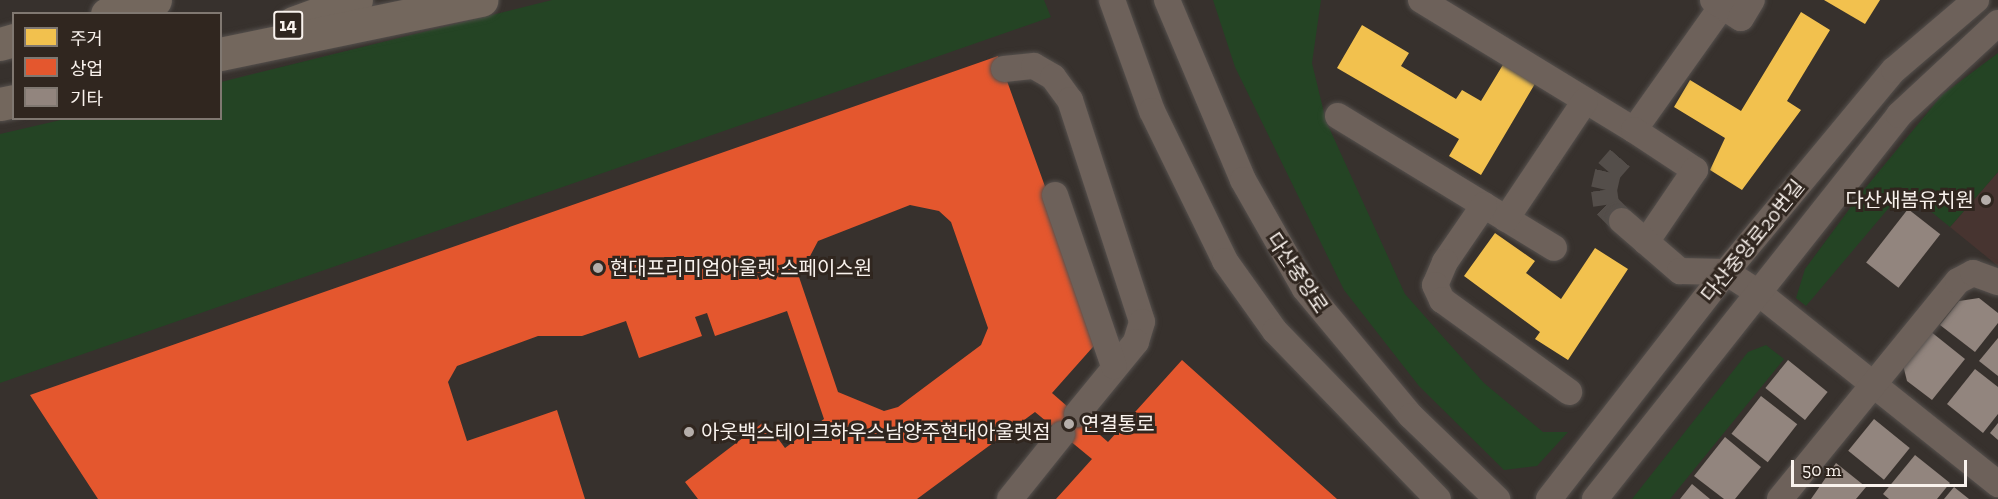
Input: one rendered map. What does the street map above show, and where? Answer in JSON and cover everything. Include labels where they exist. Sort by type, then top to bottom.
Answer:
[{"type":"highway","name":"14","points":[[222,51],[356,0]]},
{"type":"highway","points":[[222,52],[481,0]]},
{"type":"highway","points":[[113,12],[148,1]]},
{"type":"street","points":[[1112,0],[1152,111],[1226,261],[1275,331],[1438,499]]},
{"type":"street","name":"다산중앙로","points":[[1167,0],[1243,180],[1305,289],[1411,416],[1497,499]]},
{"type":"street","points":[[1421,0],[1634,130],[1695,170],[1646,242]]},
{"type":"street","points":[[1634,130],[1718,3],[1741,18],[1752,0]]},
{"type":"street","name":"다산중앙로20번길","points":[[1549,499],[1726,272],[1894,70],[1976,0]]},
{"type":"street","name":"다산중앙로20번길","points":[[1595,499],[1760,294],[1899,115],[1998,23]]},
{"type":"street","points":[[1004,69],[1034,66],[1053,77],[1070,100],[1142,322],[1136,342],[1114,366],[1010,499]]},
{"type":"street","points":[[1506,219],[1585,101]]},
{"type":"street","points":[[1338,116],[1554,248]]},
{"type":"street","points":[[1055,195],[1114,366]]},
{"type":"street","points":[[1484,205],[1445,262],[1435,285],[1442,300],[1569,392]]},
{"type":"street","points":[[1622,221],[1680,271],[1726,272],[1760,294],[1871,386],[1998,484]]},
{"type":"street","points":[[1780,499],[1958,281],[1973,273],[1998,282]]},
{"type":"shaded area","name":"다산새봄유치원","points":[[1998,172],[1998,266],[1950,227]]},
{"type":"green space","points":[[552,0],[1044,0],[1051,17],[0,383],[0,134],[61,120],[222,120],[222,82]]},
{"type":"green space","points":[[1213,0],[1321,0],[1312,63],[1326,121],[1405,294],[1484,383],[1543,432],[1568,432],[1537,466],[1504,470],[1419,386],[1344,290],[1235,67]]},
{"type":"green space","points":[[1998,53],[1998,172],[1950,227],[1904,190],[1806,306],[1796,298],[1805,269],[1862,192],[1942,95]]},
{"type":"green space","points":[[1766,345],[1784,359],[1670,499],[1632,499],[1748,352]]},
{"type":"building: 주거","points":[[1824,0],[1880,0],[1865,24]]},
{"type":"building: 주거","points":[[1801,12],[1830,30],[1787,101],[1801,110],[1742,190],[1710,170],[1725,138],[1674,107],[1690,80],[1741,111]]},
{"type":"building: 주거","points":[[1362,25],[1409,53],[1401,66],[1456,99],[1462,90],[1481,101],[1504,63],[1536,82],[1481,175],[1449,156],[1459,139],[1337,68]]},
{"type":"building: 주거","points":[[1495,233],[1535,261],[1526,273],[1561,299],[1595,248],[1628,269],[1568,360],[1535,339],[1540,332],[1464,276]]},
{"type":"building: 상업","name":"현대프리미엄아울렛 스페이스원","points":[[998,56],[1100,339],[1052,393],[1108,442],[1182,360],[1337,499],[1056,499],[1092,459],[1035,412],[917,499],[698,499],[685,482],[765,421],[785,448],[824,419],[787,311],[715,336],[707,313],[695,317],[702,336],[639,358],[626,321],[582,336],[538,336],[457,366],[448,382],[467,441],[557,410],[585,499],[98,499],[30,395]],"holes":[[[910,205],[939,211],[951,222],[988,328],[981,345],[898,407],[884,411],[838,392],[799,277],[818,241]]]},
{"type":"building: 기타","points":[[1908,209],[1940,234],[1898,288],[1866,263]]},
{"type":"building: 기타","points":[[1979,298],[1998,313],[1998,323],[1975,352],[1940,325],[1959,301]]},
{"type":"building: 기타","points":[[1930,331],[1965,359],[1932,400],[1907,381],[1903,365]]},
{"type":"building: 기타","points":[[1998,338],[1998,376],[1979,361]]},
{"type":"building: 기타","points":[[1788,360],[1828,392],[1805,420],[1765,388]]},
{"type":"building: 기타","points":[[1975,369],[1998,387],[1998,414],[1983,433],[1947,404]]},
{"type":"building: 기타","points":[[1761,396],[1797,424],[1768,462],[1731,434]]},
{"type":"building: 기타","points":[[1874,419],[1910,448],[1884,480],[1848,451]]},
{"type":"building: 기타","points":[[1998,423],[1998,440],[1990,433]]},
{"type":"building: 기타","points":[[1725,437],[1761,467],[1735,499],[1724,499],[1694,476]]},
{"type":"building: 기타","points":[[1915,455],[1950,483],[1937,499],[1889,499],[1883,494]]},
{"type":"building: 기타","points":[[1836,463],[1866,487],[1856,499],[1811,499]]},
{"type":"building: 기타","points":[[1692,484],[1710,499],[1680,499]]},
{"type":"building: 기타","points":[[1954,487],[1969,499],[1944,499]]},
{"type":"tunnel","points":[[1620,158],[1608,172],[1604,190],[1606,205],[1622,221]]},
{"type":"place","name":"다산새봄유치원","points":[[1986,200]]},
{"type":"place","name":"현대프리미엄아울렛 스페이스원","points":[[598,268]]},
{"type":"place","name":"연결통로","points":[[1069,424]]},
{"type":"place","name":"아웃백스테이크하우스남양주현대아울렛점","points":[[689,432]]}]
